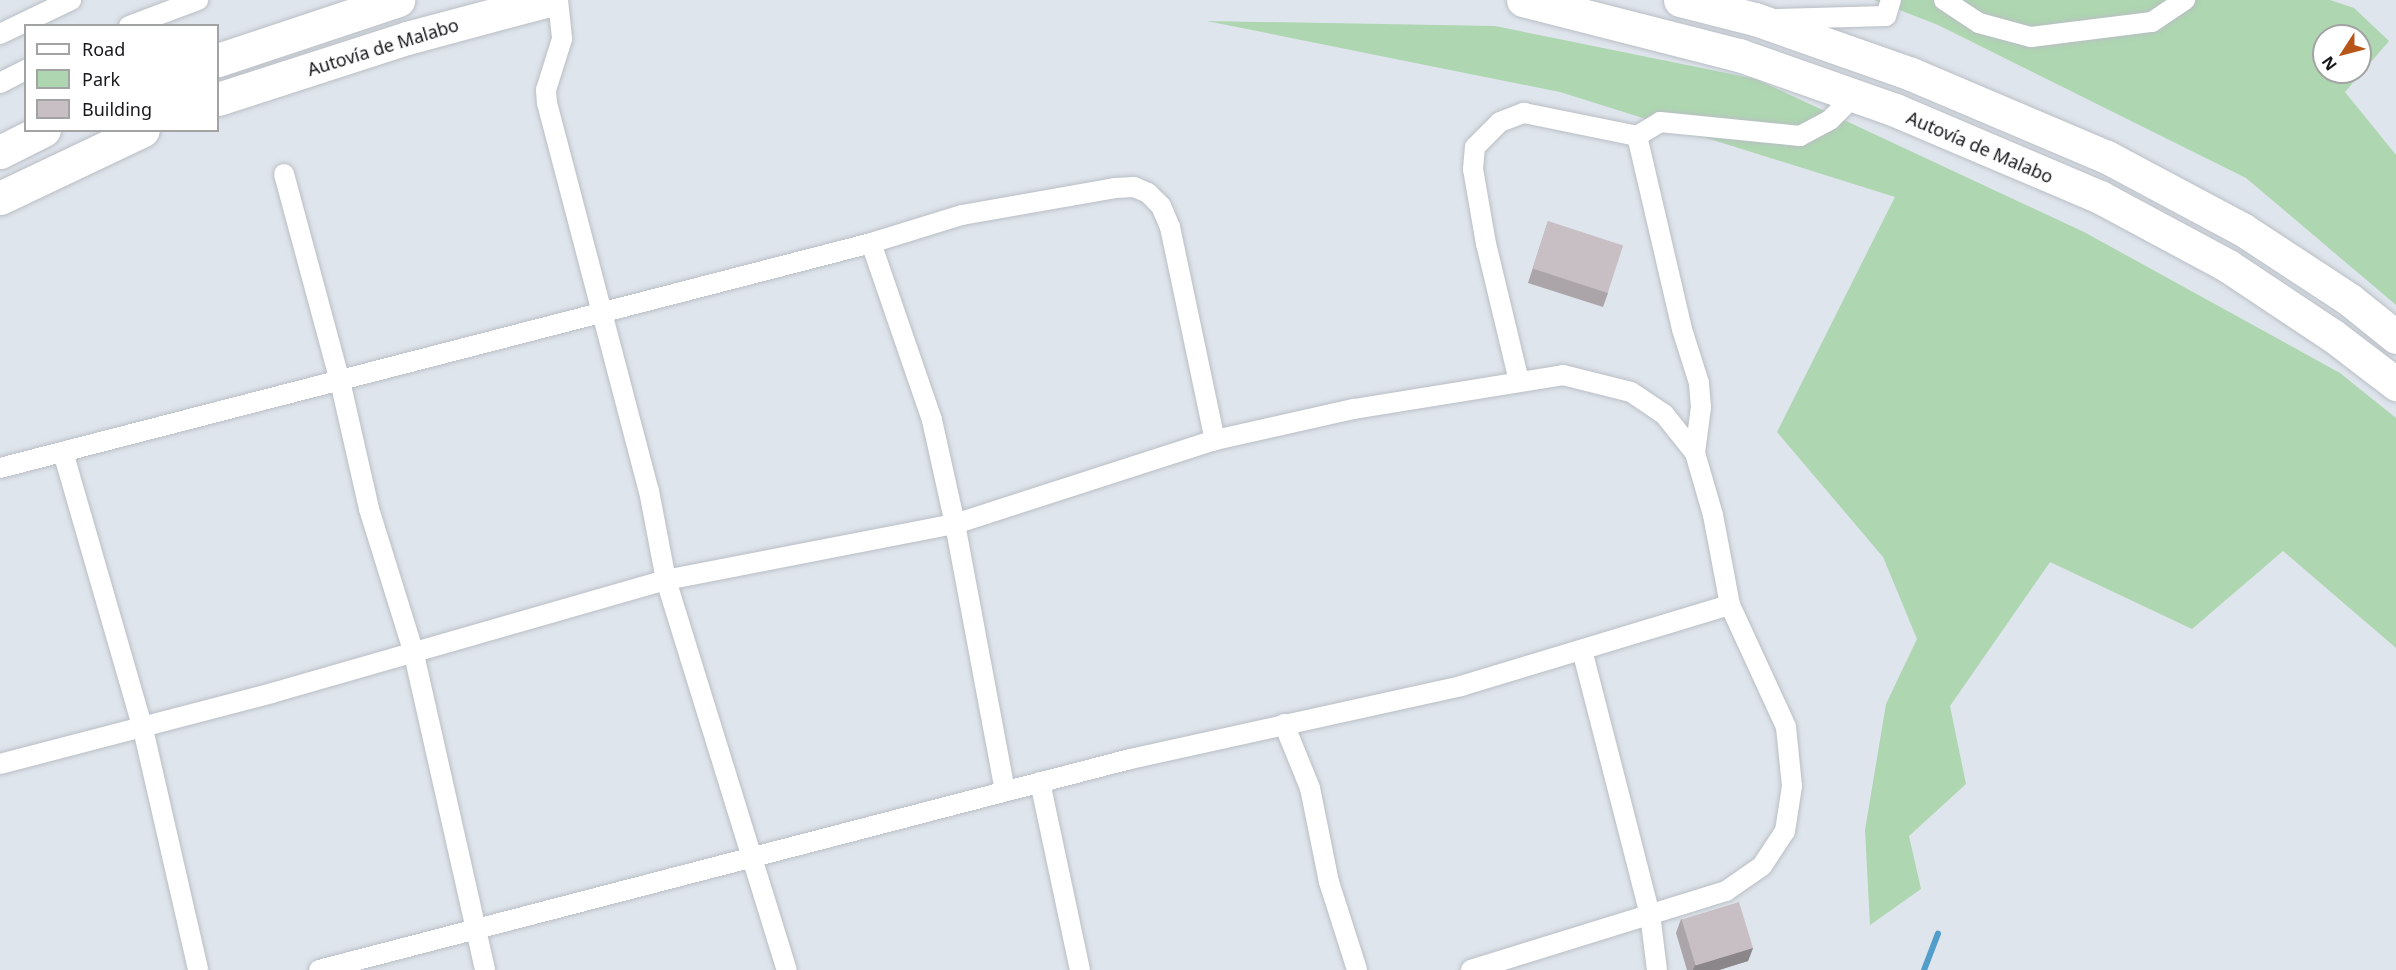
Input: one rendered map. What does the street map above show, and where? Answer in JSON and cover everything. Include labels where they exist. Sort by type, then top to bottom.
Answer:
[{"type":"highway","points":[[219,60],[398,0]]},
{"type":"highway","name":"Autovía de Malabo","points":[[219,99],[418,35],[549,0]]},
{"type":"highway","name":"Autovía de Malabo","points":[[1523,0],[1739,55],[1854,96],[2100,197],[2228,266],[2332,335],[2396,384]]},
{"type":"highway","points":[[1680,0],[1755,19],[1911,74],[2107,157],[2242,229],[2350,300],[2396,337]]},
{"type":"highway","points":[[0,152],[40,132]]},
{"type":"highway","points":[[0,198],[139,132]]},
{"type":"street","points":[[0,34],[71,0]]},
{"type":"street","points":[[134,24],[198,0]]},
{"type":"street","points":[[558,0],[562,39],[546,90],[547,103],[648,491],[666,580],[753,854],[787,970]]},
{"type":"street","points":[[1755,19],[1886,16],[1891,0]]},
{"type":"street","points":[[1944,0],[1979,23],[2031,37],[2152,22],[2185,0]]},
{"type":"street","points":[[0,83],[24,71]]},
{"type":"street","points":[[1519,381],[1486,244],[1473,169],[1475,147],[1500,122],[1524,113],[1637,136],[1660,122],[1800,136],[1830,120],[1854,96]]},
{"type":"street","points":[[1637,136],[1682,328],[1699,383],[1701,406],[1695,453]]},
{"type":"street","points":[[284,174],[340,381],[369,509],[413,650],[485,970]]},
{"type":"street","points":[[0,468],[871,243],[962,215],[1115,188],[1134,187],[1148,192],[1161,206],[1170,227],[1215,441]]},
{"type":"street","points":[[871,243],[922,387],[956,524],[1005,790]]},
{"type":"street","points":[[0,764],[143,729],[413,650],[537,619],[666,580],[956,524],[1215,441],[1354,409],[1563,375],[1631,392],[1664,414],[1695,453],[1713,515],[1730,605],[1786,727],[1792,786],[1785,831],[1762,866],[1726,891],[1471,970]]},
{"type":"street","points":[[63,452],[143,729],[198,970]]},
{"type":"street","points":[[319,970],[753,854],[1005,790],[1284,724],[1461,686],[1730,605]]},
{"type":"street","points":[[1582,650],[1650,914],[1657,970]]},
{"type":"street","points":[[1284,724],[1310,788],[1329,882],[1357,970]]},
{"type":"street","points":[[1040,782],[1080,970]]},
{"type":"green space","points":[[1874,0],[2330,0],[2354,8],[2371,24],[2312,24],[2312,84],[2352,84],[2345,92],[2396,155],[2396,305],[2246,178],[1938,25]]},
{"type":"green space","points":[[1207,21],[1495,26],[1756,79],[2084,232],[2340,373],[2396,418],[2396,648],[2283,551],[2192,629],[2050,562],[1950,706],[1966,784],[1909,836],[1921,889],[1870,925],[1865,830],[1886,704],[1917,639],[1883,557],[1777,432],[1895,197],[1560,92]]},
{"type":"green space","points":[[2372,25],[2389,41],[2372,61]]},
{"type":"building","points":[[1548,221],[1623,245],[1608,293],[1533,269]]},
{"type":"building","points":[[1739,902],[1753,948],[1696,965],[1682,920]]},
{"type":"waterway","points":[[1924,970],[1938,934]]}]
